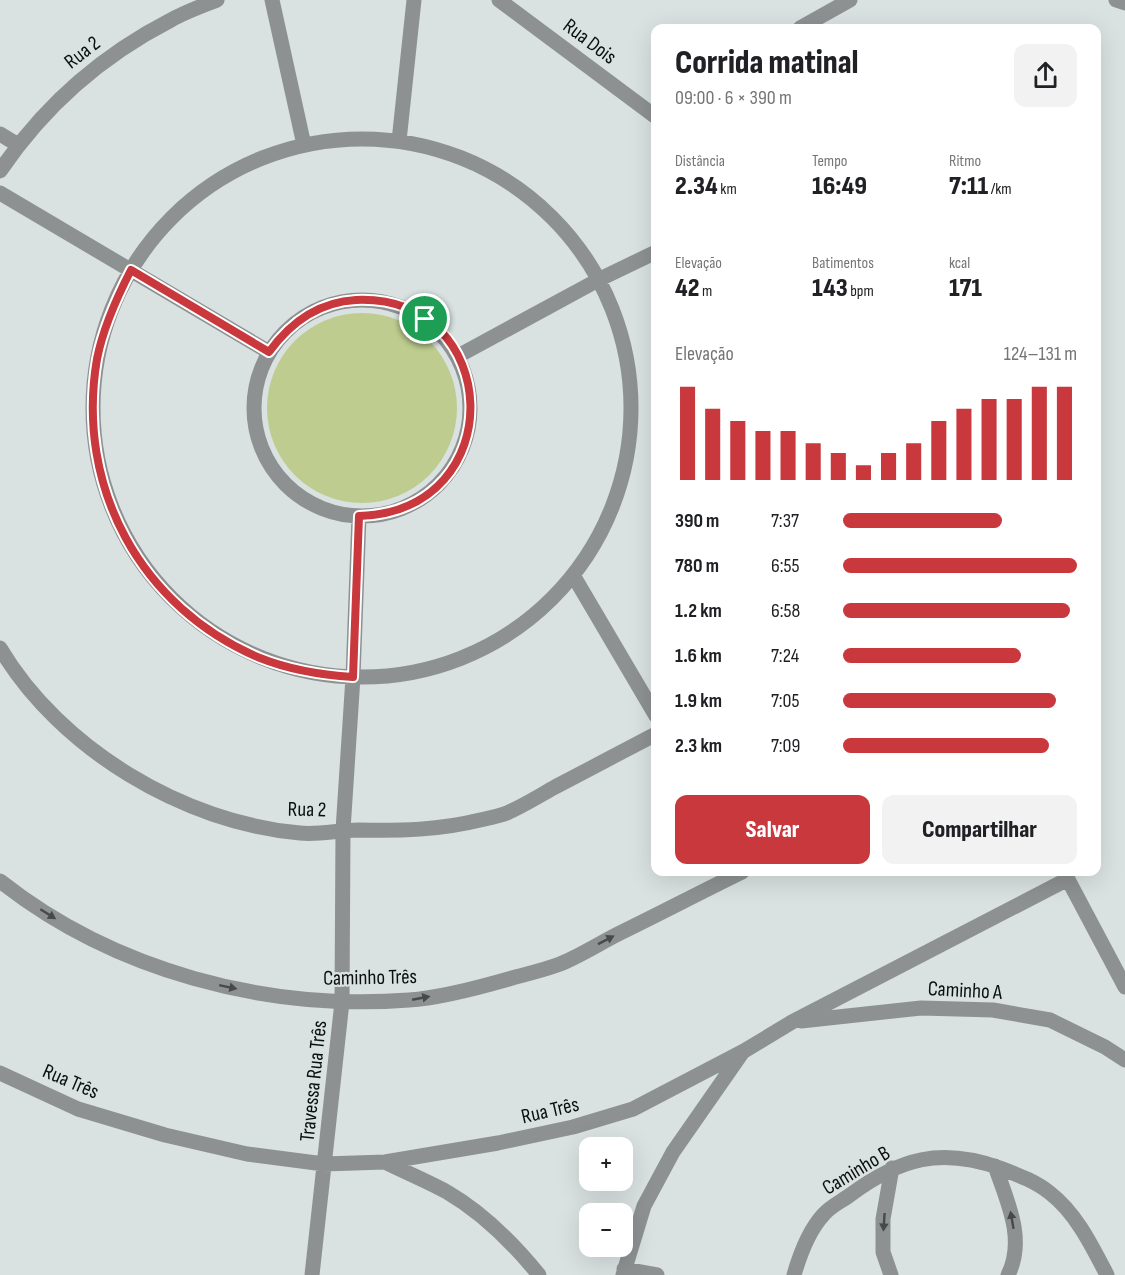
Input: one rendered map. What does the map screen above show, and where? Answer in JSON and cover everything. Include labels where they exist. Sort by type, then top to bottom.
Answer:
[{"type":"street","name":"Rua 2","points":[[0,171],[18,145],[50,107],[87,73],[128,44],[172,19],[218,0]]},
{"type":"street","points":[[272,0],[304,145]]},
{"type":"street","points":[[399,141],[414,0]]},
{"type":"street","points":[[807,24],[850,0]]},
{"type":"street","points":[[1116,0],[1125,3]]},
{"type":"street","name":"Rua Dois","points":[[508,3],[651,112]]},
{"type":"street","points":[[0,134],[18,145]]},
{"type":"street","points":[[336,140],[399,141],[460,156],[517,186],[564,227],[584,252],[600,279],[620,323],[630,369],[633,400],[631,432],[618,493],[591,550],[573,575],[529,619],[503,637],[475,652],[416,672],[385,676],[322,675],[262,658],[234,645],[207,629],[182,610],[160,588],[124,537],[111,509],[102,480],[95,449],[93,419],[93,387],[97,357],[116,298],[148,245],[192,200],[217,182],[244,166],[304,145],[336,140]]},
{"type":"street","points":[[0,193],[269,352]]},
{"type":"street","points":[[458,356],[600,279],[651,254]]},
{"type":"street","points":[[364,300],[390,303],[419,315],[443,335],[458,356],[467,380],[471,405],[465,442],[455,465],[439,485],[419,500],[384,514],[359,516],[334,513],[310,504],[290,489],[273,471],[258,437],[254,412],[259,375],[269,352],[294,324],[315,311],[339,302],[364,300]]},
{"type":"street","name":"Travessa Rua Três","points":[[312,1275],[342,1002],[343,830],[353,677],[359,516]]},
{"type":"street","points":[[573,575],[651,708]]},
{"type":"street","name":"Rua 2","points":[[0,648],[37,697],[72,733],[112,764],[155,790],[200,811],[250,824],[301,833],[343,830],[400,831],[450,827],[507,813],[651,737]]},
{"type":"street","name":"Caminho Três","points":[[0,881],[19,896],[78,932],[140,961],[206,982],[262,994],[342,1002],[411,1000],[487,985],[559,964],[734,876]]},
{"type":"street","name":"Rua Três","points":[[0,1073],[78,1109],[121,1123],[247,1154],[324,1164],[385,1162],[498,1143],[573,1127],[633,1109],[1064,876]]},
{"type":"street","points":[[1067,876],[1125,987]]},
{"type":"street","name":"Caminho A","points":[[792,1022],[921,1008],[993,1010],[1050,1020],[1125,1060]]},
{"type":"street","points":[[657,1275],[623,1272],[644,1206],[673,1152],[744,1050]]},
{"type":"street","name":"Caminho B","points":[[794,1275],[809,1234],[825,1213],[892,1168],[922,1159],[952,1158],[975,1160],[1025,1177],[1050,1193],[1067,1209],[1084,1233],[1107,1275]]},
{"type":"street","points":[[385,1162],[449,1193],[504,1235],[539,1275]]},
{"type":"street","points":[[994,1166],[1012,1214],[1015,1233],[1016,1243],[1008,1275]]},
{"type":"street","points":[[891,1275],[883,1252],[883,1219],[892,1168]]},
{"type":"green space","points":[[362,313],[389,317],[415,329],[429,341],[441,355],[453,381],[457,408],[453,435],[441,461],[429,475],[415,487],[389,499],[362,503],[335,499],[309,487],[295,475],[283,461],[271,435],[267,408],[271,381],[283,355],[295,341],[309,329],[335,317]]},
{"type":"route","points":[[131,270],[269,352],[294,324],[315,311],[339,302],[377,300],[402,307],[425,319],[443,335],[464,367],[470,392],[469,430],[455,465],[439,485],[429,493],[396,511],[359,516],[353,677],[322,675],[262,658],[207,629],[182,610],[160,588],[124,537],[111,509],[95,449],[93,387],[97,357],[116,298],[131,270]]}]
